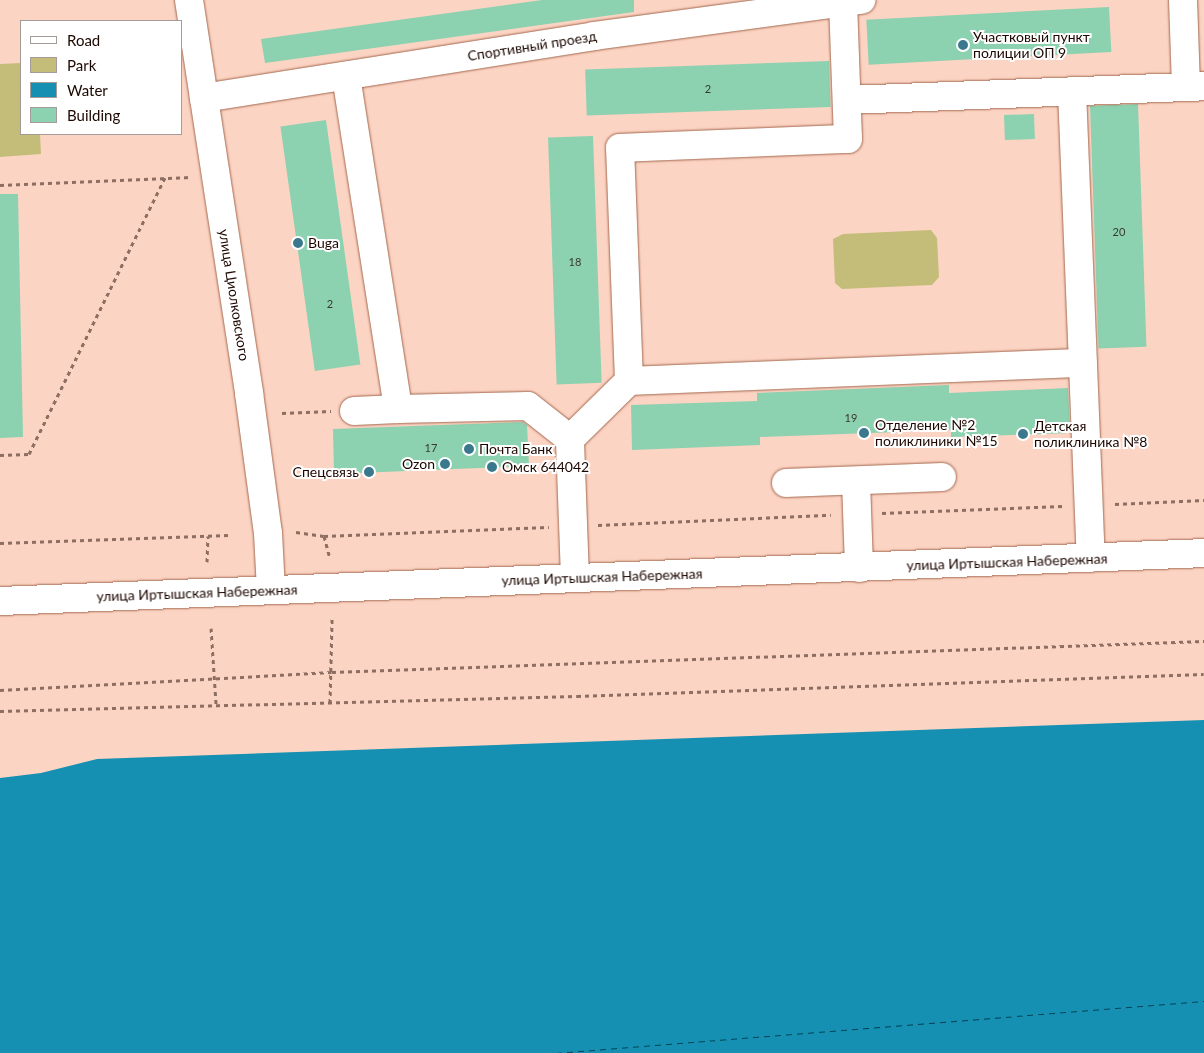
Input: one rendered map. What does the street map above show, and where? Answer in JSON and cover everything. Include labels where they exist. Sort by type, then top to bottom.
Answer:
[{"type":"main road","name":"улица Циолковского","points":[[189,0],[267,524],[271,590]]},
{"type":"main road","name":"Спортивный проезд","points":[[204,98],[849,0]]},
{"type":"main road","points":[[629,381],[620,148],[848,139],[849,0]]},
{"type":"main road","points":[[847,100],[1195,86],[1182,0]]},
{"type":"main road","points":[[346,76],[398,410]]},
{"type":"main road","points":[[1072,91],[1091,558]]},
{"type":"main road","points":[[575,578],[570,439],[629,381],[1083,363]]},
{"type":"main road","points":[[354,411],[528,406],[570,439]]},
{"type":"main road","points":[[786,483],[942,477]]},
{"type":"main road","points":[[856,481],[860,568]]},
{"type":"main road","name":"улица Иртышская Набережная","points":[[0,601],[1204,553]]},
{"type":"path","points":[[0,185],[215,176]]},
{"type":"path","points":[[0,455],[30,454],[164,178]]},
{"type":"path","points":[[282,413],[354,411]]},
{"type":"path","points":[[296,532],[324,536],[1204,500]]},
{"type":"path","points":[[0,543],[229,535]]},
{"type":"path","points":[[208,536],[208,562]]},
{"type":"path","points":[[324,536],[329,555]]},
{"type":"path","points":[[330,703],[332,619]]},
{"type":"path","points":[[211,628],[216,704]]},
{"type":"path","points":[[0,690],[214,681],[332,672],[1204,642]]},
{"type":"path","points":[[0,711],[216,704],[330,703],[1204,674]]},
{"type":"green space","points":[[20,63],[20,135],[40,135],[41,154],[0,157],[0,64]]},
{"type":"green space","points":[[931,230],[937,238],[939,277],[932,285],[842,289],[835,283],[833,239],[843,234]]},
{"type":"water","points":[[1204,720],[1204,1053],[0,1053],[0,778],[41,773],[97,759]]},
{"type":"building","points":[[542,0],[634,0],[634,12],[265,63],[261,39]]},
{"type":"building","points":[[1109,7],[1111,52],[869,65],[866,20]]},
{"type":"building","points":[[829,61],[831,107],[587,115],[585,70]]},
{"type":"building","points":[[1138,104],[1146,347],[1099,349],[1090,106]]},
{"type":"building","points":[[1034,114],[1035,139],[1005,140],[1004,115]]},
{"type":"building","points":[[326,120],[360,365],[315,371],[280,126]]},
{"type":"building","points":[[593,136],[602,383],[557,384],[548,138]]},
{"type":"building","points":[[0,194],[18,194],[23,437],[0,438]]},
{"type":"building","points":[[949,385],[949,393],[1068,388],[1070,433],[951,437],[951,430],[760,437],[760,445],[632,450],[631,405],[757,401],[757,393]]},
{"type":"building","points":[[523,422],[527,425],[529,466],[334,474],[333,429]]},
{"type":"ferry route","points":[[556,1053],[1204,1001]]},
{"type":"place","name":"Участковый пункт полиции ОП 9","points":[[963,45]]},
{"type":"place","name":"Buga","points":[[298,243]]},
{"type":"place","name":"Отделение №2 поликлиники №15","points":[[864,433]]},
{"type":"place","name":"Детская поликлиника №8","points":[[1023,434]]},
{"type":"place","name":"Почта Банк","points":[[469,449]]},
{"type":"place","name":"Ozon","points":[[445,464]]},
{"type":"place","name":"Омск 644042","points":[[492,467]]},
{"type":"place","name":"Спецсвязь","points":[[369,472]]}]
